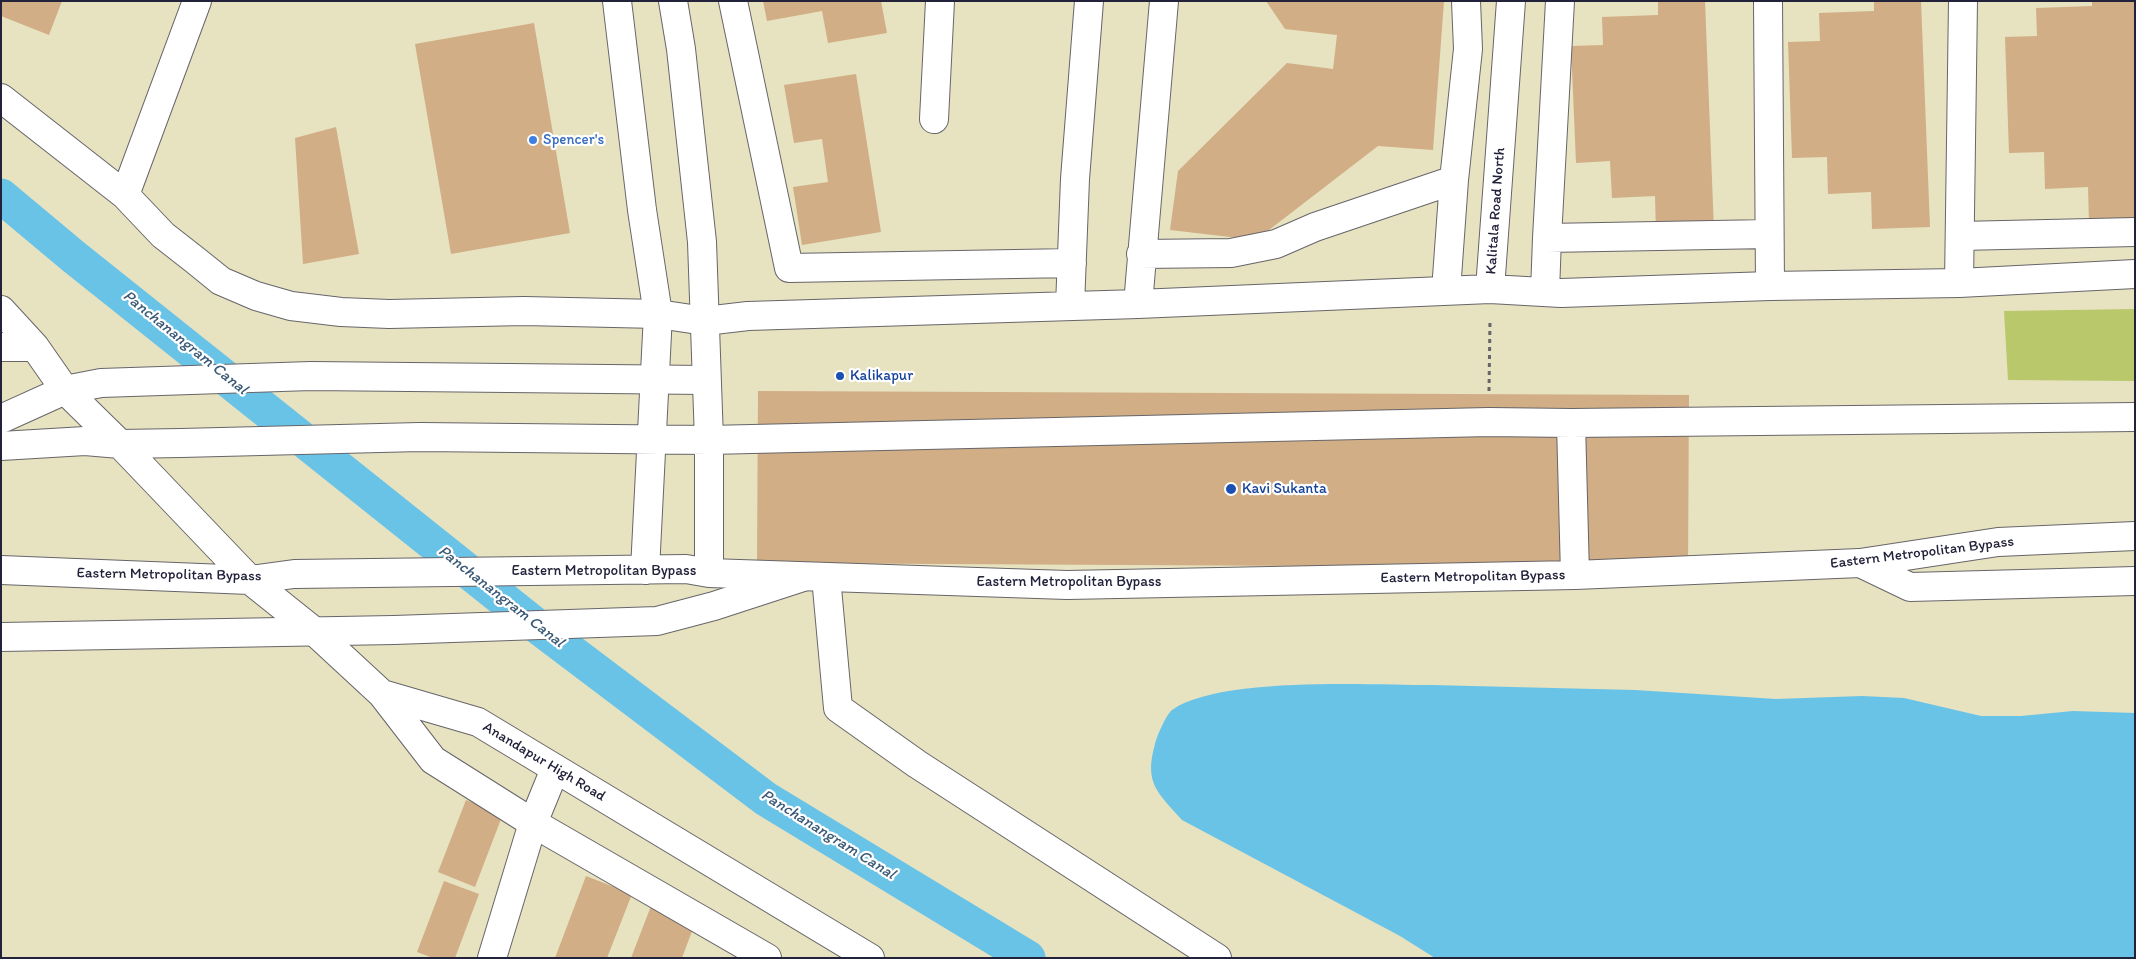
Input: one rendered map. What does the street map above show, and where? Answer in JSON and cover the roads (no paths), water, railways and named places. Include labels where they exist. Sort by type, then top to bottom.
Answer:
[{"type":"main road","points":[[125,195],[197,1]]},
{"type":"main road","points":[[617,1],[642,210],[658,314],[645,570]]},
{"type":"main road","points":[[672,1],[682,50],[702,242],[709,440],[710,573]]},
{"type":"main road","points":[[733,1],[789,268],[1072,263]]},
{"type":"main road","points":[[934,119],[940,1]]},
{"type":"main road","points":[[1070,306],[1088,1]]},
{"type":"main road","points":[[1138,304],[1164,1]]},
{"type":"main road","points":[[1446,291],[1454,180],[1468,49],[1466,1]]},
{"type":"main road","name":"Kalitala Road North","points":[[1490,289],[1511,1]]},
{"type":"main road","points":[[1545,292],[1546,238],[1560,1]]},
{"type":"main road","points":[[1768,1],[1770,286]]},
{"type":"main road","points":[[1959,283],[1963,1]]},
{"type":"main road","points":[[1,98],[125,195],[163,235],[221,281],[256,296],[291,306],[341,312],[389,314],[524,311],[658,314],[705,321],[748,316],[1138,304],[1490,289],[1545,292],[1959,283],[2135,274]]},
{"type":"main road","points":[[1141,254],[1231,253],[1276,244],[1315,227],[1454,180]]},
{"type":"main road","points":[[1960,236],[2135,232]]},
{"type":"main road","points":[[1546,238],[1769,234]]},
{"type":"main road","points":[[1,310],[35,347],[65,390],[120,444],[250,580],[314,632],[382,694],[433,760],[533,823],[767,958]]},
{"type":"main road","points":[[1,347],[35,347]]},
{"type":"main road","points":[[1,419],[65,390],[101,383],[311,376],[706,380]]},
{"type":"main road","points":[[1,446],[85,441],[120,444],[420,437],[709,440],[1489,422],[1571,423],[2135,417]]},
{"type":"main road","points":[[1571,423],[1575,575]]},
{"type":"main road","name":"Eastern Metropolitan Bypass","points":[[1,570],[250,580],[294,574],[686,569],[710,573],[1067,585],[1575,575],[1860,563],[1998,542],[2135,536]]},
{"type":"main road","points":[[1860,563],[1910,587],[2135,580]]},
{"type":"main road","points":[[1,638],[394,630],[657,621],[817,576],[838,708],[925,770],[1217,958]]},
{"type":"main road","name":"Anandapur High Road","points":[[382,694],[478,722],[870,958]]},
{"type":"main road","points":[[492,958],[533,823],[555,769]]},
{"type":"water","points":[[1335,684],[1635,690],[1776,699],[1862,696],[1904,698],[1981,716],[2021,716],[2073,711],[2135,713],[2135,958],[1435,958],[1400,936],[1182,820],[1160,794],[1152,778],[1152,757],[1156,740],[1167,716],[1172,710],[1194,699],[1259,687]]},
{"type":"waterway","name":"Panchanangram Canal","points":[[1,196],[74,257],[533,623],[766,799],[1028,958]]},
{"type":"place","name":"Spencer's","points":[[533,140]]},
{"type":"place","name":"Kalikapur","points":[[840,376]]},
{"type":"place","name":"Kavi Sukanta","points":[[1231,489]]}]
